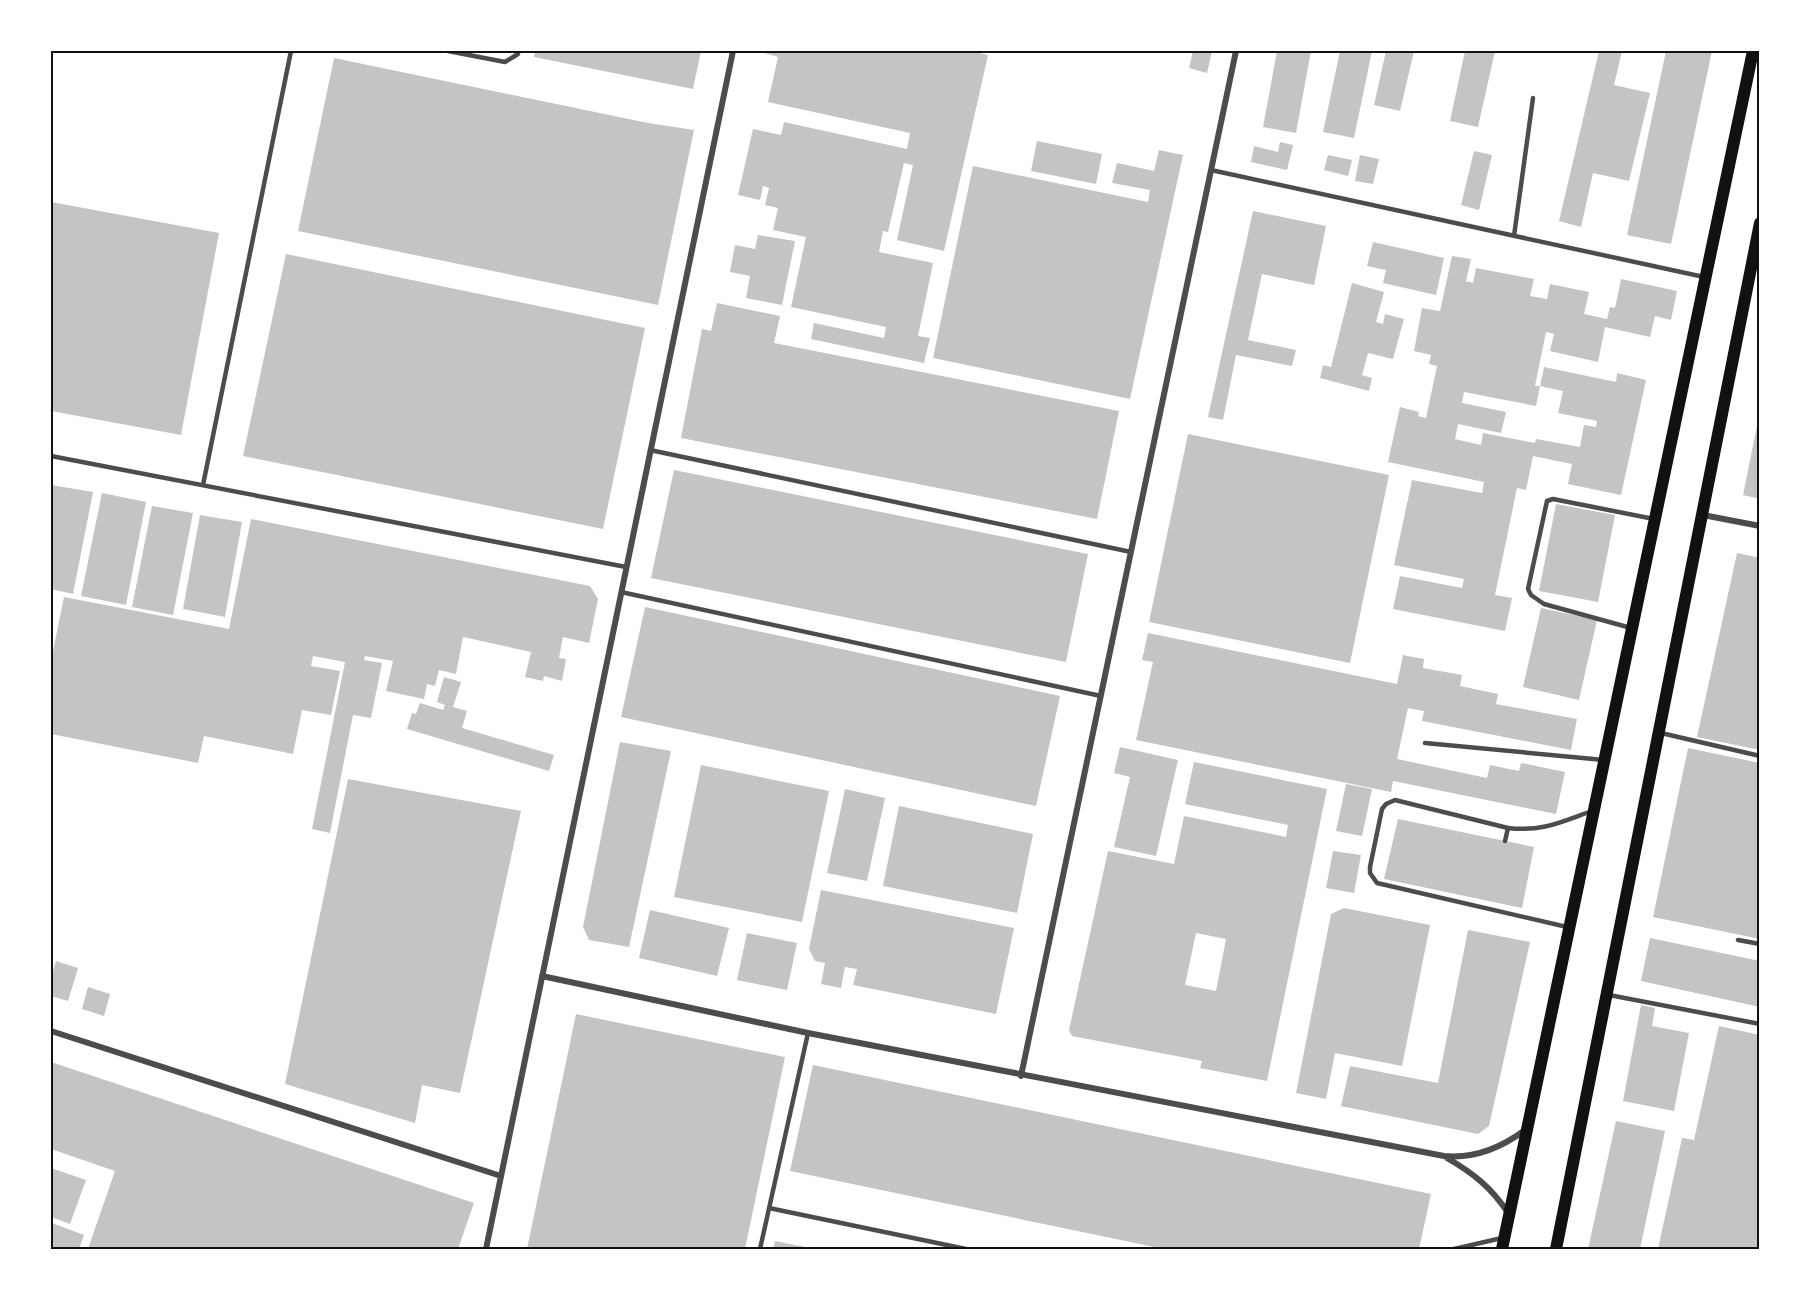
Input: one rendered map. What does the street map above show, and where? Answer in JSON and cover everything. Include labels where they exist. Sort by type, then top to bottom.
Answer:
[{"type":"main road","points":[[1504,1243],[1753,51]]},
{"type":"main road","points":[[1556,1249],[1760,223]]},
{"type":"street","points":[[486,1249],[733,51]]},
{"type":"street","points":[[1021,1076],[1236,51]]},
{"type":"street","points":[[1702,514],[1760,526]]},
{"type":"street","points":[[542,976],[808,1034],[1444,1156],[1459,1157],[1489,1151],[1529,1128]]},
{"type":"street","points":[[51,1031],[501,1176]]},
{"type":"street","points":[[1444,1156],[1488,1186],[1509,1215]]},
{"type":"lane","points":[[203,485],[291,51]]},
{"type":"lane","points":[[448,51],[505,62],[518,54],[518,51]]},
{"type":"lane","points":[[1514,236],[1533,98]]},
{"type":"lane","points":[[1211,170],[1706,278]]},
{"type":"lane","points":[[651,450],[1131,552]]},
{"type":"lane","points":[[51,456],[626,567]]},
{"type":"lane","points":[[1633,628],[1544,604],[1531,595],[1528,589],[1547,501],[1553,499],[1654,519]]},
{"type":"lane","points":[[621,592],[1101,696]]},
{"type":"lane","points":[[1659,733],[1760,756]]},
{"type":"lane","points":[[1425,743],[1604,760]]},
{"type":"lane","points":[[1570,928],[1383,886],[1373,879],[1370,873],[1382,809],[1386,804],[1395,800],[1508,828],[1537,829],[1595,810]]},
{"type":"lane","points":[[1505,841],[1508,828]]},
{"type":"lane","points":[[1492,910],[1494,902]]},
{"type":"lane","points":[[1738,940],[1760,945]]},
{"type":"lane","points":[[1606,995],[1760,1024]]},
{"type":"lane","points":[[760,1249],[808,1034]]},
{"type":"lane","points":[[769,1208],[966,1249]]},
{"type":"lane","points":[[1454,1249],[1504,1243]]},
{"type":"building","points":[[535,51],[701,51],[693,89],[534,57]]},
{"type":"building","points":[[766,51],[971,51],[988,55],[944,251],[897,240],[913,165],[904,163],[888,232],[883,231],[879,252],[933,263],[918,336],[930,338],[924,363],[811,339],[814,323],[884,338],[886,327],[791,307],[806,237],[773,230],[778,208],[765,205],[769,188],[763,186],[760,200],[738,195],[753,129],[781,135],[784,122],[907,149],[910,133],[768,102],[778,57],[765,53]]},
{"type":"building","points":[[1193,51],[1212,51],[1207,73],[1189,68]]},
{"type":"building","points":[[1277,51],[1311,51],[1296,133],[1263,127]]},
{"type":"building","points":[[1340,51],[1372,51],[1354,138],[1323,132]]},
{"type":"building","points":[[1386,51],[1414,51],[1400,111],[1374,105]]},
{"type":"building","points":[[1465,51],[1495,51],[1478,127],[1450,121]]},
{"type":"building","points":[[1599,51],[1622,51],[1614,85],[1650,93],[1629,181],[1593,173],[1581,227],[1559,221]]},
{"type":"building","points":[[1666,51],[1712,51],[1671,244],[1627,235]]},
{"type":"building","points":[[334,58],[648,123],[694,130],[658,305],[298,231]]},
{"type":"building","points":[[1037,141],[1102,154],[1096,184],[1031,171]]},
{"type":"building","points":[[1280,142],[1293,145],[1287,170],[1251,162],[1254,146],[1278,152]]},
{"type":"building","points":[[1159,150],[1183,155],[1130,399],[933,358],[973,166],[1148,202],[1150,190],[1112,183],[1117,163],[1154,171]]},
{"type":"building","points":[[1474,151],[1492,155],[1479,210],[1461,205]]},
{"type":"building","points":[[1328,155],[1352,160],[1348,176],[1324,170]]},
{"type":"building","points":[[1360,155],[1379,159],[1373,184],[1355,181]]},
{"type":"building","points":[[51,202],[219,233],[181,435],[51,411]]},
{"type":"building","points":[[1253,211],[1326,226],[1314,285],[1262,274],[1248,340],[1296,350],[1292,366],[1236,355],[1223,420],[1208,417]]},
{"type":"building","points":[[758,235],[795,241],[782,305],[746,298],[750,276],[730,272],[735,245],[755,249]]},
{"type":"building","points":[[1373,242],[1444,258],[1436,295],[1383,283],[1386,270],[1367,266]]},
{"type":"building","points":[[286,254],[645,328],[603,529],[243,456]]},
{"type":"building","points":[[1452,256],[1471,259],[1466,281],[1473,283],[1476,268],[1534,279],[1530,296],[1547,299],[1550,284],[1589,292],[1584,314],[1607,319],[1610,307],[1615,308],[1621,279],[1677,291],[1671,320],[1655,316],[1650,337],[1605,327],[1598,362],[1550,351],[1554,334],[1546,332],[1535,386],[1540,386],[1544,367],[1616,382],[1617,373],[1646,380],[1621,495],[1568,484],[1572,464],[1533,456],[1526,490],[1517,488],[1495,595],[1512,598],[1505,631],[1393,609],[1400,576],[1462,588],[1464,579],[1394,565],[1412,480],[1482,493],[1484,482],[1388,462],[1400,407],[1419,412],[1418,416],[1426,418],[1437,366],[1429,364],[1431,355],[1414,351],[1422,308],[1440,311]],"holes":[[[1540,386],[1563,391],[1558,413],[1597,421],[1596,427],[1584,425],[1580,447],[1536,439],[1535,443],[1483,433],[1481,445],[1455,439],[1458,424],[1501,433],[1506,412],[1462,403],[1464,392],[1536,406]]]},
{"type":"building","points":[[1352,283],[1384,292],[1376,322],[1383,324],[1385,314],[1404,319],[1393,359],[1368,353],[1362,375],[1372,378],[1369,391],[1320,378],[1323,365],[1331,367]]},
{"type":"building","points":[[717,303],[780,316],[774,343],[1119,411],[1097,519],[681,438],[702,329],[711,331]]},
{"type":"building","points":[[1760,416],[1760,499],[1743,495]]},
{"type":"building","points":[[1188,434],[1389,475],[1350,663],[1149,622]]},
{"type":"building","points":[[674,470],[1088,554],[1066,662],[651,578]]},
{"type":"building","points":[[51,485],[93,492],[73,594],[51,589]]},
{"type":"building","points":[[102,493],[146,502],[126,605],[81,596]]},
{"type":"building","points":[[1556,504],[1615,515],[1598,602],[1539,591]]},
{"type":"building","points":[[152,506],[193,513],[173,615],[132,607]]},
{"type":"building","points":[[200,515],[242,522],[225,617],[183,609]]},
{"type":"building","points":[[251,519],[590,586],[598,599],[589,643],[563,637],[559,658],[566,659],[562,681],[544,676],[543,681],[525,677],[531,652],[463,637],[456,674],[439,670],[435,686],[427,684],[424,699],[386,691],[393,661],[365,656],[364,660],[382,663],[371,718],[353,715],[330,833],[312,829],[345,662],[313,656],[311,666],[340,671],[331,715],[302,710],[293,754],[204,736],[198,763],[51,734],[51,661],[64,597],[229,629]]},
{"type":"building","points":[[1737,553],[1760,558],[1760,750],[1697,737]]},
{"type":"building","points":[[645,607],[1060,696],[1036,806],[621,717]]},
{"type":"building","points":[[1541,608],[1597,620],[1579,700],[1523,687]]},
{"type":"building","points":[[1148,633],[1397,684],[1403,655],[1424,659],[1423,668],[1462,675],[1460,686],[1498,694],[1496,704],[1577,719],[1571,750],[1422,721],[1424,711],[1408,708],[1397,759],[1487,778],[1490,765],[1519,771],[1521,763],[1565,772],[1556,814],[1393,781],[1391,792],[1136,740],[1153,662],[1142,660]]},
{"type":"building","points":[[444,677],[461,682],[453,707],[467,711],[462,728],[554,755],[549,771],[407,729],[412,713],[416,714],[420,703],[443,710],[445,705],[437,702]]},
{"type":"building","points":[[620,742],[671,751],[629,947],[589,940],[583,927]]},
{"type":"building","points":[[1120,747],[1178,760],[1156,856],[1114,847],[1130,777],[1114,773]]},
{"type":"building","points":[[1688,748],[1760,763],[1760,939],[1653,917]]},
{"type":"building","points":[[1194,762],[1327,789],[1267,1081],[1200,1068],[1202,1061],[1072,1036],[1069,1030],[1108,851],[1174,864],[1184,816],[1286,837],[1288,825],[1185,804]],"holes":[[[1196,933],[1226,939],[1216,991],[1185,985]]]},
{"type":"building","points":[[701,765],[829,791],[802,922],[674,897]]},
{"type":"building","points":[[348,779],[521,811],[460,1093],[422,1085],[415,1123],[285,1084]]},
{"type":"building","points":[[1346,784],[1372,789],[1362,836],[1336,831]]},
{"type":"building","points":[[845,789],[885,798],[867,881],[827,873]]},
{"type":"building","points":[[899,806],[1033,834],[1017,913],[883,886]]},
{"type":"building","points":[[1398,819],[1534,847],[1522,908],[1384,879]]},
{"type":"building","points":[[1333,851],[1361,855],[1354,893],[1326,888]]},
{"type":"building","points":[[821,890],[1014,928],[996,1014],[853,985],[857,969],[845,967],[841,988],[821,984],[825,963],[815,961],[809,949]]},
{"type":"building","points":[[1344,908],[1430,925],[1402,1066],[1335,1053],[1326,1099],[1296,1093],[1331,914]]},
{"type":"building","points":[[650,910],[729,928],[717,976],[639,958]]},
{"type":"building","points":[[1468,930],[1530,942],[1489,1126],[1478,1134],[1341,1106],[1350,1066],[1438,1083]]},
{"type":"building","points":[[747,933],[797,943],[787,990],[737,980]]},
{"type":"building","points":[[1650,938],[1760,961],[1760,1007],[1641,981]]},
{"type":"building","points":[[56,961],[78,968],[68,1001],[51,996],[51,977]]},
{"type":"building","points":[[88,987],[110,994],[104,1016],[82,1009]]},
{"type":"building","points":[[1641,1005],[1655,1008],[1652,1026],[1689,1033],[1674,1111],[1623,1101]]},
{"type":"building","points":[[576,1014],[785,1057],[745,1249],[527,1249]]},
{"type":"building","points":[[1719,1026],[1760,1035],[1760,1249],[1658,1249],[1682,1138],[1694,1140]]},
{"type":"building","points":[[51,1062],[474,1203],[458,1249],[88,1249],[115,1171],[51,1149]]},
{"type":"building","points":[[813,1065],[1431,1194],[1419,1249],[1164,1249],[790,1171]]},
{"type":"building","points":[[1616,1121],[1665,1131],[1640,1249],[1588,1249]]},
{"type":"building","points":[[51,1168],[86,1180],[70,1224],[51,1217]]},
{"type":"building","points":[[52,1223],[84,1235],[79,1249],[51,1249]]},
{"type":"building","points":[[775,1241],[810,1248],[810,1249],[773,1249]]}]
